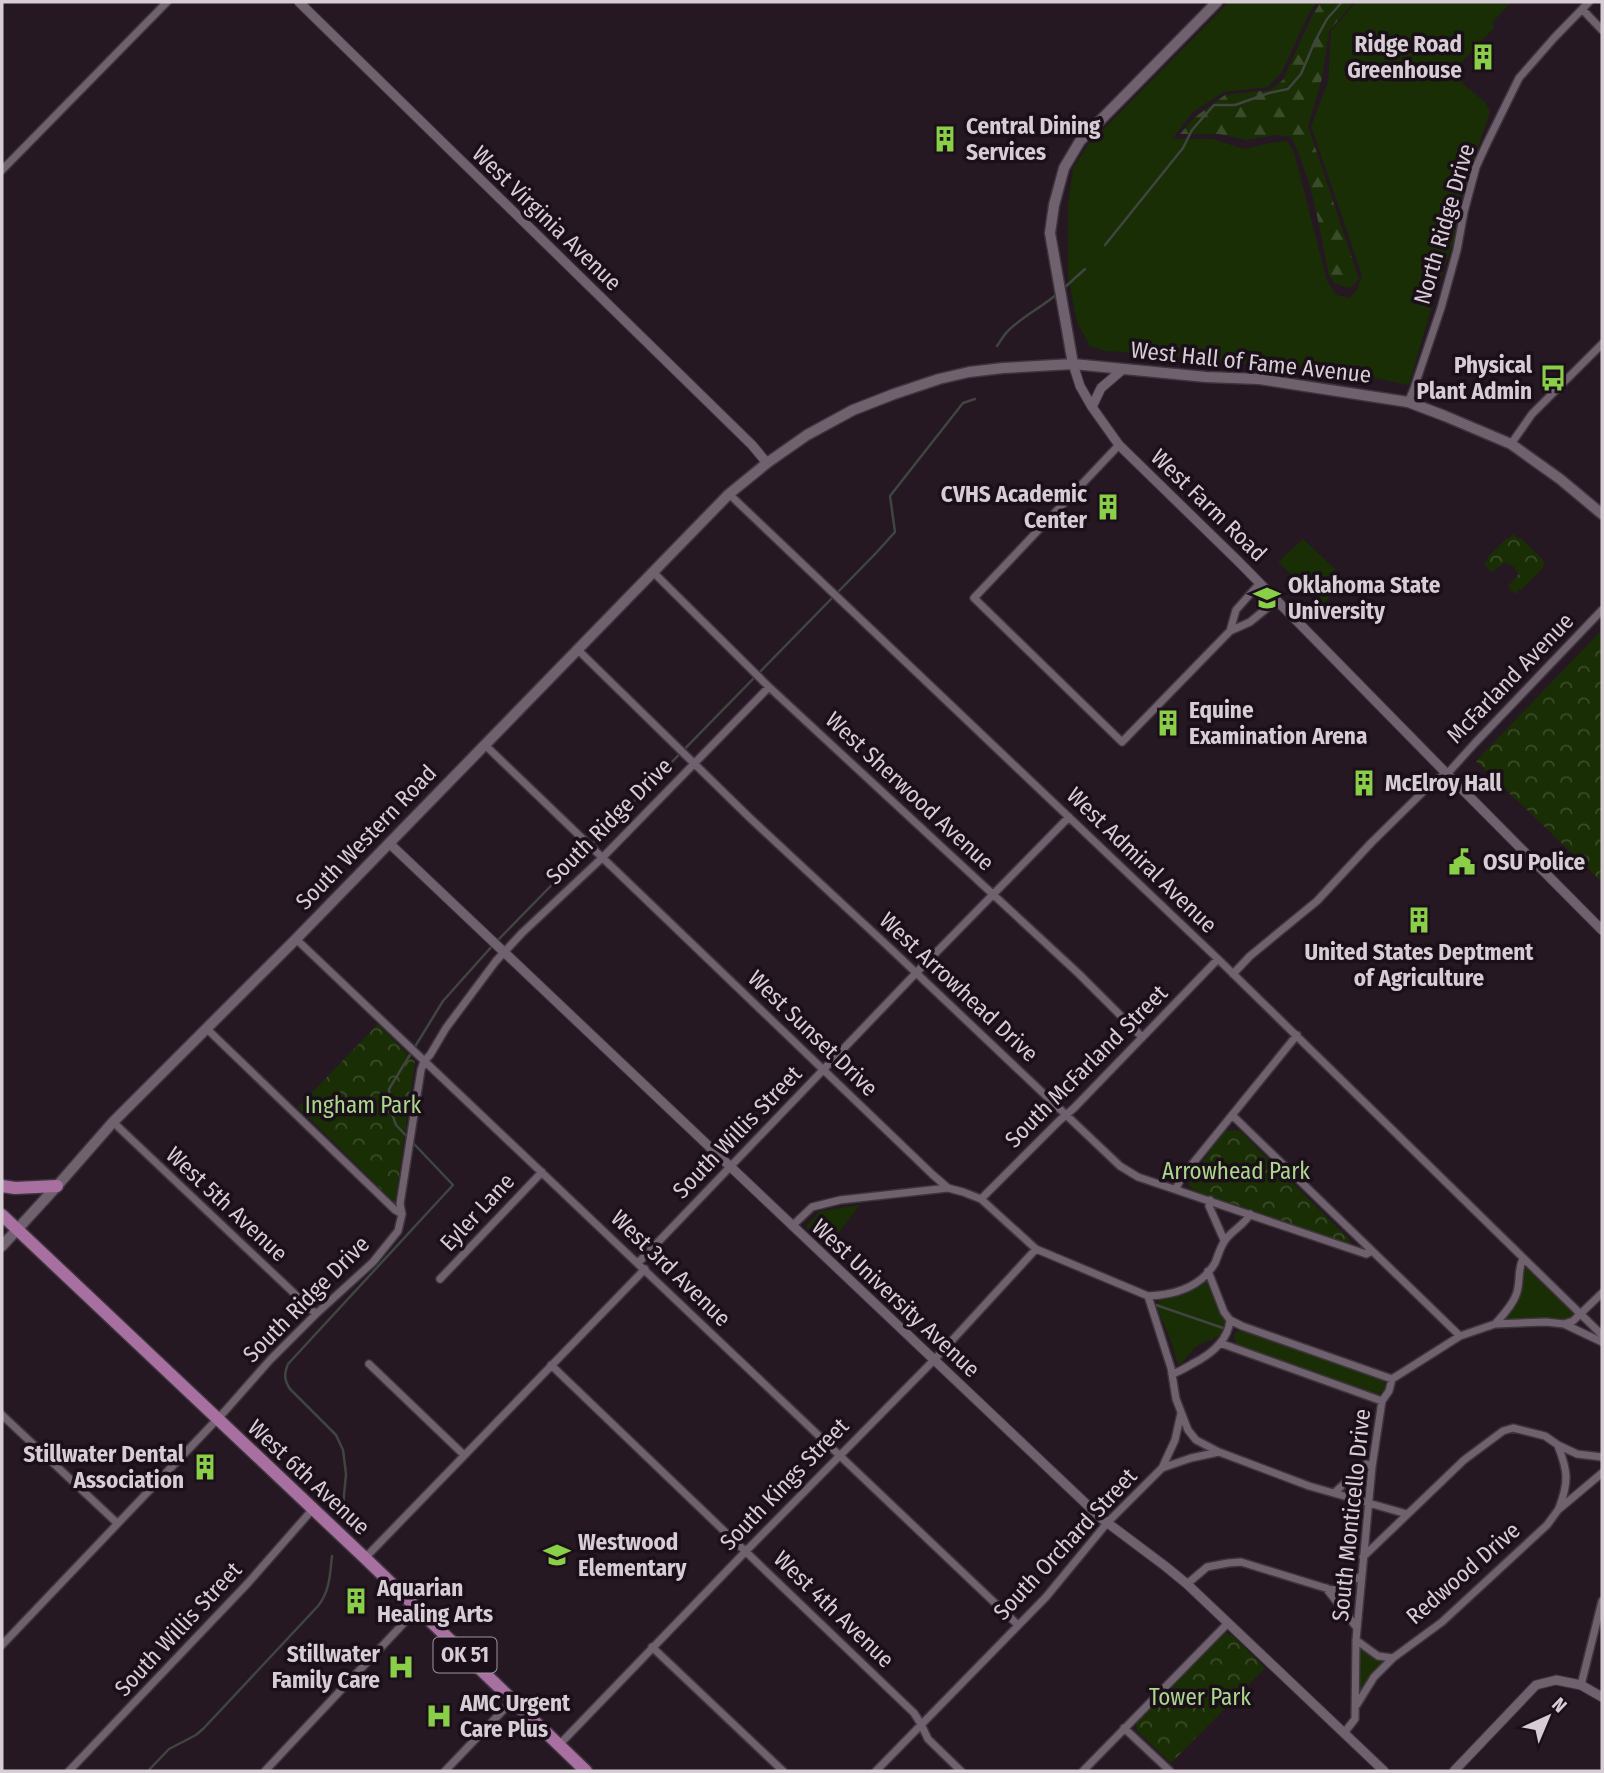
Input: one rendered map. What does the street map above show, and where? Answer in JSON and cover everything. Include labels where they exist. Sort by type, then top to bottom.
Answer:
[{"type":"highway","points":[[2,1186],[58,1186]]},
{"type":"highway","name":"West 6th Avenue","points":[[2,1215],[586,1771]]},
{"type":"main road","points":[[1073,364],[1050,233],[1064,168],[1080,141],[1217,2]]},
{"type":"main road","name":"West Hall of Fame Avenue","points":[[767,463],[807,435],[853,410],[939,379],[1003,368],[1073,364],[1206,377],[1259,379],[1408,402],[1511,444],[1560,479],[1602,514]]},
{"type":"main road","name":"South Western Road","points":[[2,1246],[113,1122],[296,939],[729,494],[767,463]]},
{"type":"street","points":[[2,170],[167,2]]},
{"type":"street","name":"West Virginia Avenue","points":[[299,2],[752,445],[767,463]]},
{"type":"street","name":"North Ridge Drive","points":[[1408,402],[1441,307],[1476,167],[1519,78],[1589,2]]},
{"type":"street","points":[[1582,9],[1602,30]]},
{"type":"street","points":[[1511,444],[1532,414],[1602,344]]},
{"type":"street","name":"West Farm Road","points":[[1073,364],[1080,386],[1092,407],[1119,444],[1278,600],[1602,930]]},
{"type":"street","points":[[1092,407],[1101,388],[1122,370]]},
{"type":"street","points":[[1119,444],[975,598],[1122,742],[1230,631],[1250,622],[1278,600]]},
{"type":"street","name":"West Admiral Avenue","points":[[729,494],[1297,1035],[1580,1314]]},
{"type":"street","name":"West Sherwood Avenue","points":[[653,572],[769,687],[1079,974],[1142,1037]]},
{"type":"street","points":[[1230,631],[1236,610],[1260,583]]},
{"type":"street","name":"McFarland Avenue","points":[[1233,974],[1250,956],[1317,901],[1435,780],[1447,774],[1602,610]]},
{"type":"street","name":"West Arrowhead Drive","points":[[578,650],[751,819],[1120,1166],[1138,1177],[1366,1254],[1372,1251]]},
{"type":"street","name":"South Ridge Drive","points":[[2,1645],[217,1420],[270,1360],[373,1262],[398,1231],[421,1070],[446,1028],[496,961],[501,950],[602,858],[769,687]]},
{"type":"street","name":"West Sunset Drive","points":[[485,745],[948,1188],[981,1199],[1036,1249],[1148,1296]]},
{"type":"street","name":"South Willis Street","points":[[365,1559],[551,1365],[730,1167],[1069,817]]},
{"type":"street","name":"West University Avenue","points":[[389,843],[1108,1523],[1187,1584],[1384,1771]]},
{"type":"street","name":"West 3rd Avenue","points":[[296,939],[1018,1625]]},
{"type":"street","name":"South McFarland Street","points":[[981,1199],[1218,959]]},
{"type":"street","points":[[207,1029],[402,1214]]},
{"type":"street","points":[[1176,1188],[1181,1178],[1297,1035]]},
{"type":"street","points":[[1232,1115],[1460,1336]]},
{"type":"street","name":"West 5th Avenue","points":[[113,1122],[316,1314]]},
{"type":"street","name":"Eyler Lane","points":[[440,1279],[542,1172]]},
{"type":"street","points":[[792,1226],[812,1207],[840,1200],[948,1188]]},
{"type":"street","points":[[1210,1200],[1209,1206],[1224,1240]]},
{"type":"street","points":[[1250,1214],[1247,1221],[1224,1240],[1214,1264],[1194,1285],[1167,1295],[1148,1296],[1176,1399],[1188,1430],[1196,1440],[1219,1451],[1309,1486],[1407,1514]]},
{"type":"street","name":"South Kings Street","points":[[559,1745],[934,1360],[1036,1249]]},
{"type":"street","points":[[1495,1324],[1509,1308],[1517,1293],[1523,1259]]},
{"type":"street","points":[[1209,1271],[1224,1312],[1230,1320],[1392,1379],[1460,1336],[1495,1324],[1564,1324],[1602,1342]]},
{"type":"street","points":[[1564,1324],[1573,1321],[1602,1293]]},
{"type":"street","points":[[1580,1314],[1602,1335]]},
{"type":"street","points":[[1171,1374],[1210,1355],[1229,1330],[1230,1320]]},
{"type":"street","points":[[1220,1343],[1382,1401]]},
{"type":"street","points":[[369,1364],[464,1455]]},
{"type":"street","name":"West 4th Avenue","points":[[551,1365],[914,1713],[928,1740],[961,1771]]},
{"type":"street","name":"South Monticello Drive","points":[[1344,1733],[1355,1719],[1356,1640],[1368,1503],[1382,1401],[1389,1391],[1392,1379]]},
{"type":"street","points":[[1162,1468],[1175,1440],[1181,1413]]},
{"type":"street","points":[[2,1415],[117,1523]]},
{"type":"street","points":[[1363,1557],[1464,1460],[1503,1431],[1513,1428],[1534,1433],[1545,1436],[1577,1454],[1602,1457]]},
{"type":"street","points":[[1558,1445],[1565,1462],[1568,1482],[1559,1510]]},
{"type":"street","name":"South Orchard Street","points":[[876,1771],[1046,1597],[1108,1523],[1162,1468],[1219,1451]]},
{"type":"street","points":[[1334,1493],[1366,1464],[1372,1467]]},
{"type":"street","name":"Redwood Drive","points":[[1356,1707],[1374,1677],[1393,1658],[1442,1622],[1547,1525],[1559,1510],[1602,1474]]},
{"type":"street","name":"South Willis Street","points":[[68,1771],[248,1584],[312,1510]]},
{"type":"street","points":[[1187,1584],[1207,1567],[1241,1562],[1332,1590],[1362,1576]]},
{"type":"street","points":[[1326,1588],[1357,1628]]},
{"type":"street","points":[[1581,1685],[1602,1601]]},
{"type":"street","points":[[265,1771],[417,1609]]},
{"type":"street","points":[[1083,1771],[1228,1623]]},
{"type":"street","points":[[1356,1640],[1378,1656],[1393,1658]]},
{"type":"street","points":[[652,1647],[783,1771]]},
{"type":"street","points":[[1454,1771],[1536,1685],[1556,1680],[1581,1685],[1602,1697]]},
{"type":"street","points":[[445,1771],[512,1701]]},
{"type":"street","points":[[1124,1728],[1170,1771]]},
{"type":"green space","points":[[1229,2],[1317,2],[1308,15],[1282,72],[1268,87],[1224,92],[1193,112],[1172,139],[1213,139],[1244,149],[1287,141],[1294,152],[1327,281],[1337,295],[1350,298],[1362,275],[1311,126],[1328,82],[1331,31],[1356,2],[1511,2],[1492,23],[1494,28],[1454,70],[1464,85],[1486,103],[1490,112],[1460,200],[1453,243],[1409,385],[1366,376],[1106,351],[1090,346],[1077,322],[1068,276],[1068,204],[1073,168],[1088,145]]},
{"type":"green space","points":[[1321,2],[1354,2],[1329,31],[1322,78],[1308,126],[1359,279],[1350,288],[1334,283],[1329,275],[1310,187],[1291,137],[1275,135],[1247,140],[1219,134],[1180,134],[1195,117],[1225,95],[1270,90],[1283,80]]},
{"type":"green space","points":[[1513,534],[1518,539],[1520,537],[1545,563],[1515,594],[1508,586],[1519,574],[1514,567],[1505,562],[1492,572],[1484,564]]},
{"type":"green space","points":[[1303,539],[1335,569],[1327,578],[1335,587],[1323,604],[1278,562]]},
{"type":"green space","points":[[1602,630],[1602,882],[1476,761]]},
{"type":"green space","name":"Ingham Park","points":[[378,1024],[415,1062],[395,1203],[298,1107]]},
{"type":"green space","name":"Arrowhead Park","points":[[1239,1130],[1351,1244],[1195,1191],[1188,1185],[1224,1131]]},
{"type":"green space","points":[[860,1205],[827,1247],[806,1226],[820,1211]]},
{"type":"green space","points":[[1523,1259],[1580,1314],[1573,1321],[1495,1324],[1509,1308]]},
{"type":"green space","points":[[1206,1278],[1222,1313],[1224,1328],[1222,1333],[1196,1347],[1178,1364],[1157,1308],[1159,1298]]},
{"type":"green space","points":[[1245,1329],[1381,1378],[1386,1385],[1384,1390],[1377,1395],[1237,1345],[1234,1337],[1236,1332]]},
{"type":"green space","name":"Tower Park","points":[[1225,1633],[1233,1636],[1265,1668],[1171,1763],[1137,1731],[1136,1724]]},
{"type":"green space","points":[[1356,1640],[1378,1656],[1393,1658],[1374,1677],[1356,1707]]},
{"type":"waterway","points":[[1105,245],[1214,105],[1235,105],[1288,89],[1301,74],[1327,19],[1342,2]]},
{"type":"waterway","points":[[1064,288],[1085,269]]},
{"type":"waterway","points":[[997,346],[1013,327],[1057,294]]},
{"type":"waterway","points":[[498,940],[895,532],[890,496],[963,403],[975,399]]},
{"type":"waterway","points":[[342,1517],[346,1474],[343,1450],[336,1435],[290,1389],[286,1371],[288,1364],[453,1185],[396,1125],[391,1111],[389,1089],[443,1001],[493,945]]},
{"type":"waterway","points":[[1153,1304],[1226,1329]]},
{"type":"waterway","points":[[148,1771],[169,1749],[204,1728],[318,1606],[327,1588],[332,1556]]},
{"type":"place","name":"Ridge Road Greenhouse","points":[[1483,57]]},
{"type":"place","name":"Central Dining Services","points":[[945,139]]},
{"type":"place","name":"Physical Plant Admin","points":[[1553,378]]},
{"type":"place","name":"CVHS Academic Center","points":[[1108,507]]},
{"type":"place","name":"Oklahoma State University","points":[[1267,598]]},
{"type":"place","name":"Equine Examination Arena","points":[[1168,723]]},
{"type":"place","name":"McElroy Hall","points":[[1364,783]]},
{"type":"place","name":"OSU Police","points":[[1462,862]]},
{"type":"place","name":"United States Deptment of Agriculture","points":[[1419,920]]},
{"type":"place","name":"Stillwater Dental Association","points":[[205,1467]]},
{"type":"place","name":"Westwood Elementary","points":[[557,1555]]},
{"type":"place","name":"Aquarian Healing Arts","points":[[356,1601]]},
{"type":"place","name":"Stillwater Family Care","points":[[401,1667]]},
{"type":"place","name":"AMC Urgent Care Plus","points":[[439,1716]]}]
